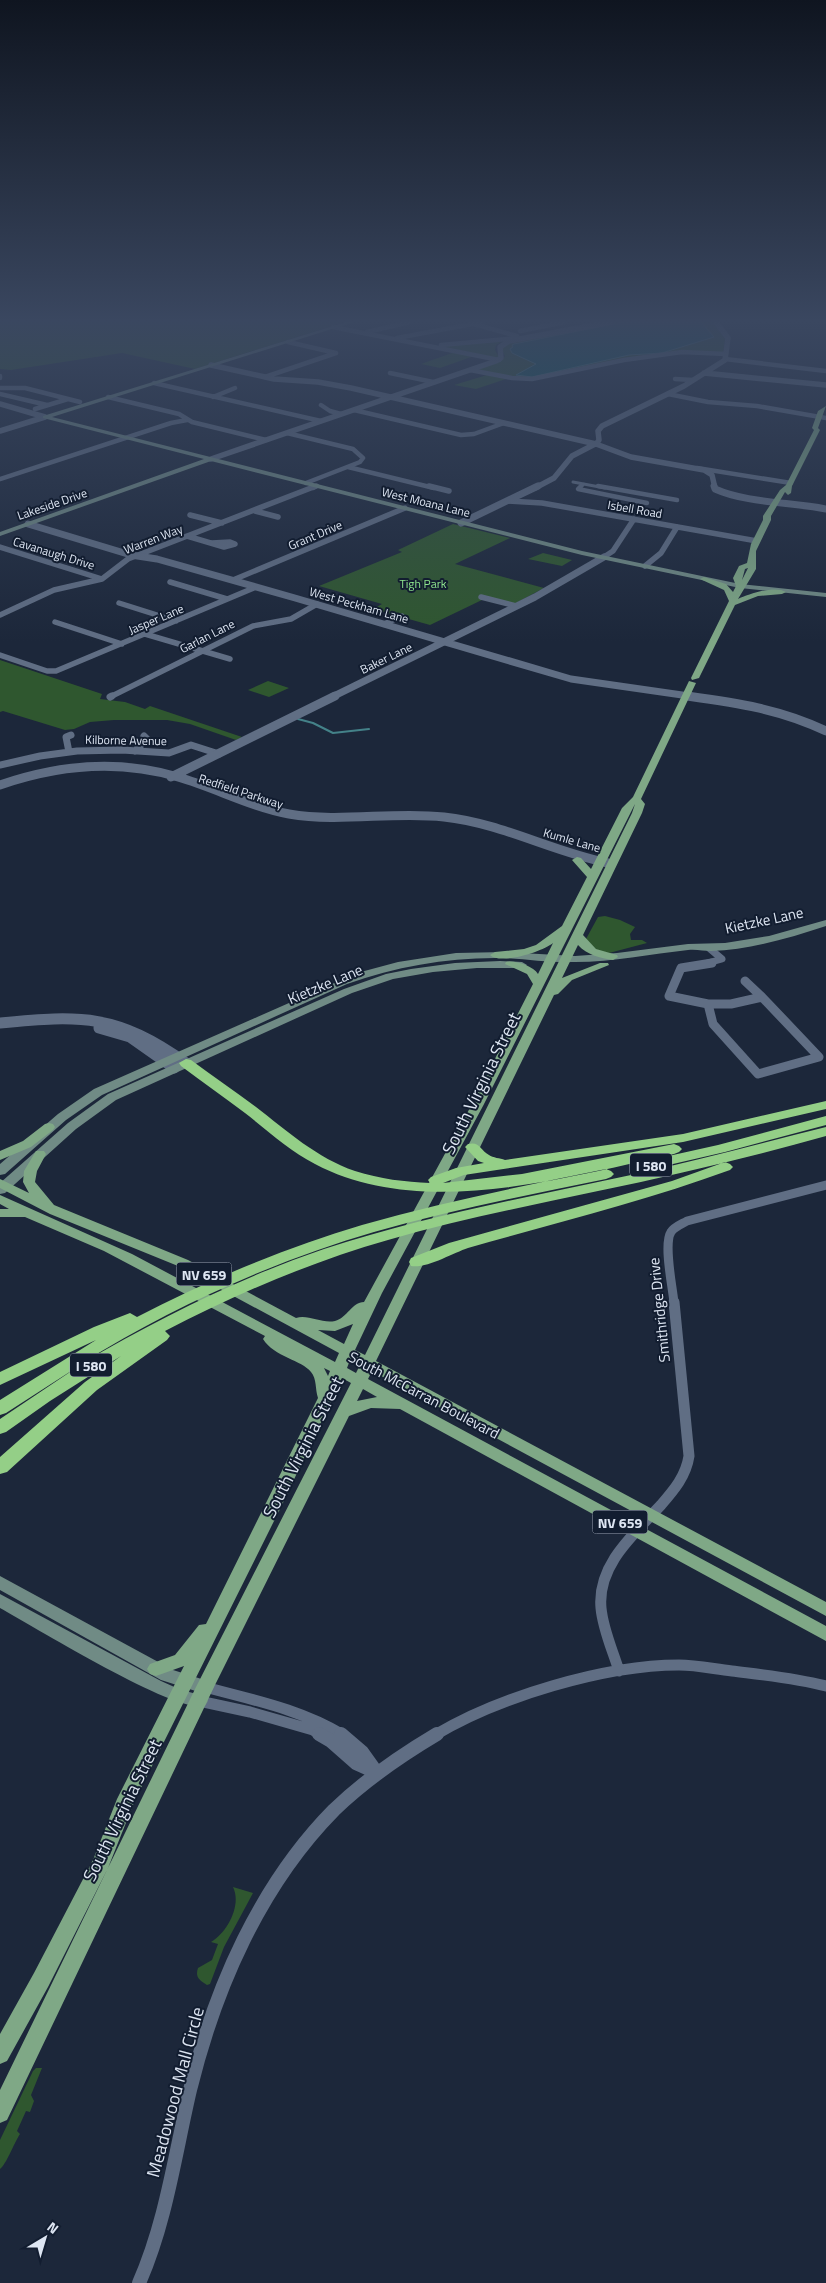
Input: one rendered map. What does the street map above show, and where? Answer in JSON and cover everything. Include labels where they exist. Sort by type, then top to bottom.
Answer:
[{"type":"highway","points":[[175,1062],[321,1162],[352,1174],[390,1184],[418,1188],[459,1188],[509,1182],[694,1145],[826,1107]]},
{"type":"highway","points":[[436,1180],[462,1171],[683,1138],[826,1107]]},
{"type":"highway","name":"I 580","points":[[252,1276],[471,1208],[720,1149],[826,1120]]},
{"type":"highway","name":"I 580","points":[[0,1410],[98,1346],[314,1246],[393,1222],[694,1166],[826,1131]]},
{"type":"highway","points":[[417,1262],[468,1243],[677,1184],[803,1138]]},
{"type":"highway","points":[[474,1147],[479,1155],[489,1161],[503,1163],[529,1162]]},
{"type":"highway","points":[[0,1379],[100,1331],[181,1308]]},
{"type":"highway","points":[[0,1467],[91,1386],[170,1330],[181,1308]]},
{"type":"highway","name":"I 580","points":[[0,1428],[52,1391],[181,1308]]},
{"type":"main road","name":"West Moana Lane","points":[[90,429],[604,557],[704,579],[743,582]]},
{"type":"main road","name":"South Virginia Street","points":[[0,2113],[192,1691],[220,1611],[272,1509],[346,1350],[384,1275],[491,1078],[538,985],[577,936],[627,808],[636,800],[686,695],[743,582],[752,569],[750,564],[757,540],[768,520],[775,515],[779,502],[790,491],[790,485],[819,429]]},
{"type":"main road","name":"Lakeside Drive","points":[[0,534],[211,459]]},
{"type":"main road","name":"South Virginia Street","points":[[743,582],[737,578],[741,570],[750,564]]},
{"type":"main road","name":"West Moana Lane","points":[[645,566],[743,582]]},
{"type":"main road","points":[[704,579],[728,588],[732,593],[733,603],[757,594],[780,590]]},
{"type":"main road","points":[[743,582],[780,590],[826,594]]},
{"type":"main road","points":[[743,582],[762,584],[780,590]]},
{"type":"main road","points":[[577,860],[593,877]]},
{"type":"main road","name":"South Virginia Street","points":[[2,2046],[41,1980],[101,1862],[126,1799],[192,1691],[344,1412],[544,1003],[571,920],[593,877],[604,863]]},
{"type":"main road","points":[[495,955],[538,949],[552,941],[571,920]]},
{"type":"main road","name":"Kietzke Lane","points":[[0,1171],[49,1127],[93,1095],[348,991],[383,979],[439,967],[557,962],[613,957],[690,946],[709,948],[773,937],[826,923]]},
{"type":"main road","points":[[577,936],[591,952],[613,957]]},
{"type":"main road","name":"Kietzke Lane","points":[[2,1186],[98,1106],[175,1062],[343,982],[365,974],[422,960],[456,956],[495,955],[604,966],[702,952],[709,948]]},
{"type":"main road","points":[[510,964],[530,972],[538,985]]},
{"type":"main road","points":[[544,1003],[568,978],[604,966]]},
{"type":"main road","points":[[491,1078],[506,1080]]},
{"type":"main road","points":[[0,1156],[27,1144],[49,1127]]},
{"type":"main road","points":[[40,1154],[32,1166],[28,1181],[30,1188],[55,1211]]},
{"type":"main road","name":"South McCarran Boulevard","points":[[2,1186],[55,1211],[183,1263],[826,1610]]},
{"type":"main road","name":"South McCarran Boulevard","points":[[0,1199],[31,1216],[104,1246],[144,1265],[338,1368],[826,1634]]},
{"type":"main road","points":[[0,1213],[12,1212],[31,1216]]},
{"type":"main road","points":[[104,1246],[123,1247],[169,1266],[175,1267],[183,1263]]},
{"type":"main road","points":[[264,1307],[312,1324],[338,1326],[345,1324],[354,1317],[384,1275]]},
{"type":"main road","points":[[256,1325],[285,1351],[316,1367],[322,1379],[324,1397]]},
{"type":"main road","points":[[344,1412],[368,1402],[376,1401],[423,1414]]},
{"type":"main road","points":[[0,1582],[192,1691]]},
{"type":"main road","points":[[0,1600],[155,1686],[192,1691]]},
{"type":"main road","points":[[156,1669],[181,1660],[220,1611]]},
{"type":"street","points":[[0,479],[154,429]]},
{"type":"street","points":[[221,429],[266,440]]},
{"type":"street","name":"Lakeside Drive","points":[[211,459],[300,429]]},
{"type":"street","points":[[433,429],[460,435],[474,434],[489,429]]},
{"type":"street","points":[[528,429],[596,444],[631,457],[790,485]]},
{"type":"street","points":[[461,522],[551,480],[561,471],[572,456],[596,444],[599,440],[598,431],[600,429]]},
{"type":"street","points":[[287,433],[353,449],[363,458],[362,461],[306,483]]},
{"type":"street","points":[[348,467],[449,491]]},
{"type":"street","points":[[695,468],[712,475],[713,487],[720,492],[826,510]]},
{"type":"street","points":[[573,482],[677,500]]},
{"type":"street","points":[[584,484],[578,489],[647,502],[659,498]]},
{"type":"street","name":"Warren Way","points":[[0,615],[54,590],[102,579],[121,563],[137,556],[317,486]]},
{"type":"street","name":"Isbell Road","points":[[508,501],[542,503],[757,540]]},
{"type":"street","name":"Grant Drive","points":[[233,580],[405,508]]},
{"type":"street","points":[[255,510],[278,516]]},
{"type":"street","points":[[190,515],[222,523]]},
{"type":"street","points":[[604,557],[613,551],[634,519]]},
{"type":"street","name":"West Peckham Lane","points":[[28,524],[137,556],[157,559],[233,580],[581,682],[686,695],[773,710],[798,718],[826,731]]},
{"type":"street","points":[[645,566],[661,553],[677,527]]},
{"type":"street","points":[[187,536],[212,543]]},
{"type":"street","name":"Cavanaugh Drive","points":[[0,547],[102,579]]},
{"type":"street","name":"Baker Lane","points":[[176,776],[516,606],[604,557]]},
{"type":"street","points":[[170,582],[227,599]]},
{"type":"street","name":"Jasper Lane","points":[[64,669],[256,587]]},
{"type":"street","points":[[481,597],[516,606]]},
{"type":"street","points":[[119,603],[176,621]]},
{"type":"street","name":"Garlan Lane","points":[[110,698],[256,625],[291,619],[317,604]]},
{"type":"street","points":[[384,624],[402,616]]},
{"type":"street","points":[[55,622],[122,644]]},
{"type":"street","points":[[145,634],[230,659]]},
{"type":"street","points":[[0,655],[47,671],[64,669]]},
{"type":"street","points":[[69,752],[66,737],[71,735]]},
{"type":"street","points":[[135,751],[147,739],[144,736]]},
{"type":"street","name":"Kilborne Avenue","points":[[0,764],[69,752],[135,751],[169,753],[191,745],[219,754]]},
{"type":"street","name":"Redfield Parkway","points":[[0,784],[38,773],[90,766],[131,767],[176,776],[264,808],[294,815],[346,819],[428,816],[477,826]]},
{"type":"street","name":"Redfield Parkway","points":[[0,790],[37,777],[83,770],[123,771],[160,776],[256,811],[289,819],[334,824],[426,821],[477,826]]},
{"type":"street","points":[[160,776],[176,776]]},
{"type":"street","name":"Kumle Lane","points":[[477,826],[577,860],[604,863]]},
{"type":"street","name":"Kumle Lane","points":[[477,826],[604,863]]},
{"type":"street","points":[[709,948],[722,959],[717,962],[681,968],[669,996],[708,1004],[731,1004],[762,997]]},
{"type":"street","points":[[708,1004],[713,1024],[758,1074],[820,1057],[745,981]]},
{"type":"street","points":[[0,1024],[65,1018],[104,1021],[141,1033],[175,1062]]},
{"type":"street","points":[[0,1029],[56,1025],[95,1027],[130,1037],[175,1062]]},
{"type":"street","name":"Smithridge Drive","points":[[619,1671],[602,1617],[600,1595],[607,1572],[637,1531],[652,1516],[684,1476],[689,1456],[668,1243],[670,1233],[674,1228],[687,1221],[747,1208],[826,1185]]},
{"type":"street","name":"Meadowood Mall Circle","points":[[139,2283],[158,2235],[188,2101],[206,2035],[245,1939],[270,1892],[307,1840],[347,1798],[377,1773],[428,1738],[497,1705],[564,1682],[619,1671],[672,1666],[707,1667],[775,1675],[826,1686]]},
{"type":"street","points":[[192,1691],[250,1712],[313,1730],[331,1741],[356,1763],[377,1773]]},
{"type":"green space","name":"Tigh Park","points":[[453,524],[510,538],[455,564],[544,588],[510,606],[484,599],[430,625],[373,609],[382,604],[319,586],[402,552],[398,550]]},
{"type":"green space","points":[[543,553],[572,560],[562,566],[528,559]]},
{"type":"green space","points":[[0,660],[102,694],[100,699],[125,702],[145,709],[150,706],[242,737],[236,740],[190,724],[167,720],[90,722],[74,729],[65,730],[3,711],[0,712]]},
{"type":"green space","points":[[268,681],[289,688],[269,697],[248,690]]},
{"type":"green space","points":[[605,916],[635,927],[630,934],[631,940],[642,940],[647,943],[609,953],[597,951],[586,939],[598,917]]},
{"type":"green space","points":[[233,1887],[253,1893],[224,1947],[210,1984],[207,1985],[198,1978],[198,1968],[212,1960],[218,1944],[211,1942],[222,1932],[231,1918],[236,1902]]},
{"type":"green space","points":[[36,2068],[42,2068],[31,2095],[34,2101],[30,2112],[26,2111],[17,2131],[20,2134],[0,2169],[0,2140]]},
{"type":"waterway","points":[[298,719],[313,723],[333,733],[369,729]]}]
